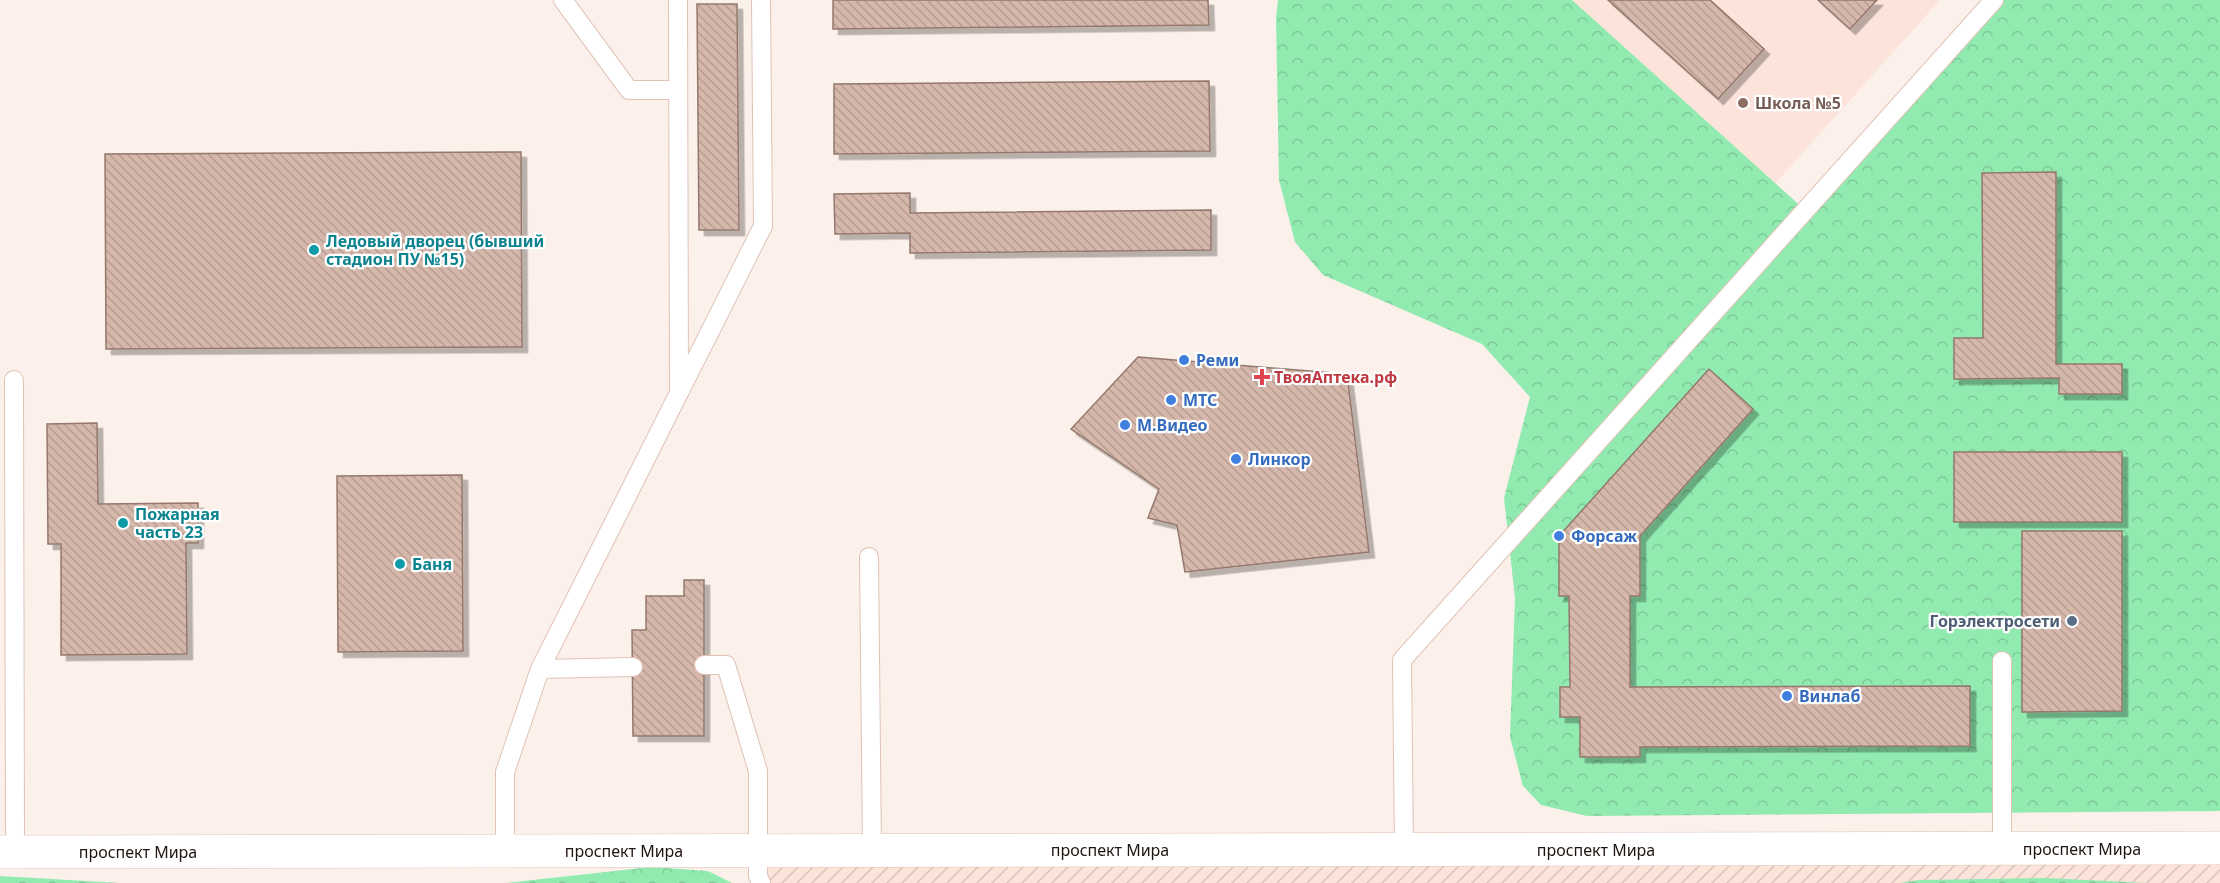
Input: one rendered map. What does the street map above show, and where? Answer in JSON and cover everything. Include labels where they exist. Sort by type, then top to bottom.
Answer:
[{"type":"street","name":"проспект Мира","points":[[8,852],[2220,848]]},
{"type":"lane","points":[[563,0],[629,90],[678,90]]},
{"type":"lane","points":[[678,0],[679,394]]},
{"type":"lane","points":[[505,851],[505,772],[540,669],[763,226],[761,0]]},
{"type":"lane","points":[[1404,850],[1402,660],[1994,0]]},
{"type":"lane","points":[[8,852],[14,380]]},
{"type":"lane","points":[[869,557],[872,851]]},
{"type":"lane","points":[[2002,661],[2002,849]]},
{"type":"lane","points":[[704,666],[726,665],[758,771],[758,876],[761,883]]},
{"type":"lane","points":[[540,669],[633,667]]},
{"type":"shaded area","name":"Школа №5","points":[[1525,0],[1940,0],[1754,207]]},
{"type":"shaded area","points":[[2220,848],[2220,883],[761,883],[758,851]]},
{"type":"green space","points":[[1278,0],[1572,0],[1805,210],[1994,0],[2220,0],[2220,811],[1587,816],[1541,805],[1523,786],[1510,737],[1515,598],[1504,498],[1530,397],[1482,344],[1323,275],[1295,242],[1279,180],[1276,18]]},
{"type":"green space","points":[[651,867],[708,871],[732,883],[506,883]]},
{"type":"green space","points":[[0,876],[120,883],[0,883]]},
{"type":"green space","points":[[2046,878],[2147,883],[1900,883],[1919,880]]},
{"type":"building","points":[[833,0],[1208,0],[1209,25],[833,29]]},
{"type":"building","points":[[1608,0],[1710,0],[1764,49],[1718,99]]},
{"type":"building","points":[[1818,0],[1877,0],[1850,29]]},
{"type":"building","points":[[697,4],[737,4],[739,230],[699,230]]},
{"type":"building","points":[[1209,81],[1210,151],[834,154],[834,84]]},
{"type":"building","name":"Ледовый дворец (бывший cтадион ПУ №15)","points":[[521,152],[522,347],[106,349],[105,154]]},
{"type":"building","points":[[2056,172],[2056,364],[2122,364],[2122,394],[2059,394],[2059,378],[1954,379],[1954,338],[1983,338],[1982,173]]},
{"type":"building","points":[[910,193],[910,213],[1211,210],[1211,250],[910,253],[910,233],[835,234],[834,194]]},
{"type":"building","name":"Линкор","points":[[1138,357],[1347,374],[1369,552],[1185,572],[1177,525],[1148,518],[1159,489],[1071,429]]},
{"type":"building","points":[[1709,369],[1753,409],[1640,536],[1640,596],[1630,596],[1630,687],[1970,686],[1970,746],[1640,747],[1640,757],[1580,757],[1580,717],[1560,717],[1560,687],[1570,687],[1569,596],[1559,596],[1559,536]]},
{"type":"building","name":"Пожарная часть 23","points":[[97,423],[98,504],[198,503],[198,543],[186,543],[187,654],[61,655],[61,544],[48,544],[47,424]]},
{"type":"building","points":[[1954,452],[2122,452],[2122,522],[1954,522]]},
{"type":"building","name":"Баня","points":[[462,475],[463,651],[338,652],[337,476]]},
{"type":"building","name":"Горэлектросети","points":[[2022,531],[2122,531],[2122,711],[2022,712]]},
{"type":"building","points":[[684,580],[704,580],[704,736],[633,736],[632,630],[646,630],[646,596],[684,596]]},
{"type":"place","name":"Школа №5","points":[[1743,103]]},
{"type":"place","name":"Ледовый дворец (бывший cтадион ПУ №15)","points":[[314,250]]},
{"type":"place","name":"Реми","points":[[1184,360]]},
{"type":"place","name":"ТвояАптека.рф","points":[[1262,377]]},
{"type":"place","name":"МТС","points":[[1171,400]]},
{"type":"place","name":"М.Видео","points":[[1125,425]]},
{"type":"place","name":"Линкор","points":[[1236,459]]},
{"type":"place","name":"Пожарная часть 23","points":[[123,523]]},
{"type":"place","name":"Форсаж","points":[[1559,536]]},
{"type":"place","name":"Баня","points":[[400,564]]},
{"type":"place","name":"Горэлектросети","points":[[2072,621]]},
{"type":"place","name":"Винлаб","points":[[1787,696]]}]
